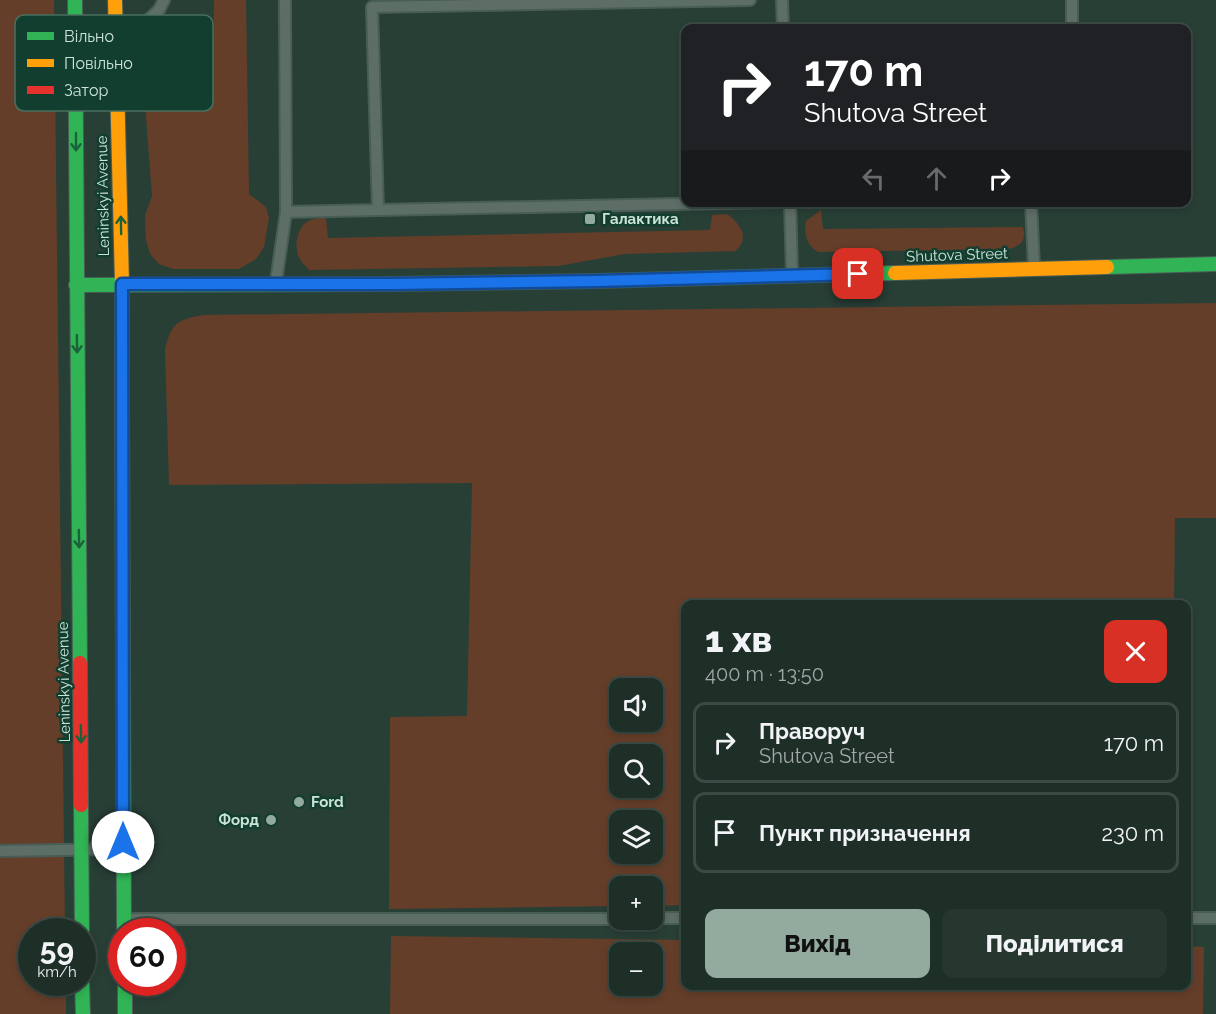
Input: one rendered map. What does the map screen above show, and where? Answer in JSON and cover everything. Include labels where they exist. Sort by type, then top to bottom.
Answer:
[{"type":"main road","name":"Leninskyi Avenue","points":[[75,0],[75,15]]},
{"type":"main road","name":"Leninskyi Avenue","points":[[115,0],[115,15]]},
{"type":"main road","name":"Leninskyi Avenue","points":[[75,111],[82,918]]},
{"type":"main road","name":"Leninskyi Avenue","points":[[118,111],[122,284],[124,918]]},
{"type":"main road","name":"Shutova Street","points":[[76,285],[586,281],[1216,264]]},
{"type":"main road","points":[[82,996],[83,1014]]},
{"type":"main road","points":[[125,996],[125,1014]]},
{"type":"lane","points":[[153,15],[164,0]]},
{"type":"lane","points":[[275,284],[286,212],[285,0]]},
{"type":"lane","points":[[378,210],[372,7],[750,0]]},
{"type":"lane","points":[[782,0],[783,24]]},
{"type":"lane","points":[[1072,0],[1072,24]]},
{"type":"lane","points":[[286,212],[681,204]]},
{"type":"lane","points":[[790,207],[792,276]]},
{"type":"lane","points":[[1031,207],[1034,269]]},
{"type":"lane","points":[[0,851],[124,849]]},
{"type":"lane","points":[[663,918],[681,918]]},
{"type":"lane","points":[[1191,918],[1216,918]]},
{"type":"lane","points":[[186,924],[609,919]]},
{"type":"shaded area","points":[[0,0],[54,0],[54,15],[15,15],[15,111],[55,111],[65,918],[18,918],[18,996],[66,996],[66,1014],[0,1014]]},
{"type":"shaded area","points":[[214,0],[246,0],[249,194],[266,207],[269,218],[264,247],[256,259],[239,269],[173,269],[159,264],[150,254],[146,240],[145,215],[152,196],[146,111],[213,111]]},
{"type":"shaded area","points":[[821,210],[823,229],[1023,227],[1024,236],[1020,244],[1009,249],[818,252],[808,243],[805,226],[806,221]]},
{"type":"shaded area","points":[[727,214],[736,222],[742,233],[742,243],[736,251],[625,254],[558,266],[309,270],[300,258],[297,249],[300,229],[307,222],[318,218],[326,218],[328,238],[710,230],[712,215]]},
{"type":"shaded area","points":[[1216,303],[1216,518],[1175,518],[1174,600],[681,600],[681,905],[663,906],[663,876],[609,876],[609,906],[389,909],[390,717],[467,716],[472,483],[169,485],[165,350],[173,328],[181,321],[203,315]]},
{"type":"shaded area","points":[[391,936],[681,940],[681,990],[1191,990],[1191,946],[1204,947],[1203,1014],[390,1014]]},
{"type":"traffic: fast","points":[[75,0],[75,15]]},
{"type":"traffic: fast","points":[[76,111],[80,663]]},
{"type":"traffic: fast","points":[[1107,267],[1216,264]]},
{"type":"traffic: fast","points":[[76,285],[597,281],[895,273]]},
{"type":"traffic: fast","points":[[122,406],[124,918]]},
{"type":"traffic: fast","points":[[81,805],[82,918]]},
{"type":"traffic: fast","points":[[82,996],[83,1014]]},
{"type":"traffic: fast","points":[[125,996],[125,1014]]},
{"type":"traffic: slow","points":[[115,0],[115,15]]},
{"type":"traffic: slow","points":[[118,111],[122,406]]},
{"type":"traffic: slow","points":[[895,273],[1107,267]]},
{"type":"traffic: jam","points":[[80,663],[81,805]]},
{"type":"place","name":"Галактика","points":[[590,219]]},
{"type":"place","name":"Ford","points":[[299,802]]},
{"type":"place","name":"Форд","points":[[271,820]]},
{"type":"route","points":[[123,842],[122,284],[392,284],[858,274]]}]
